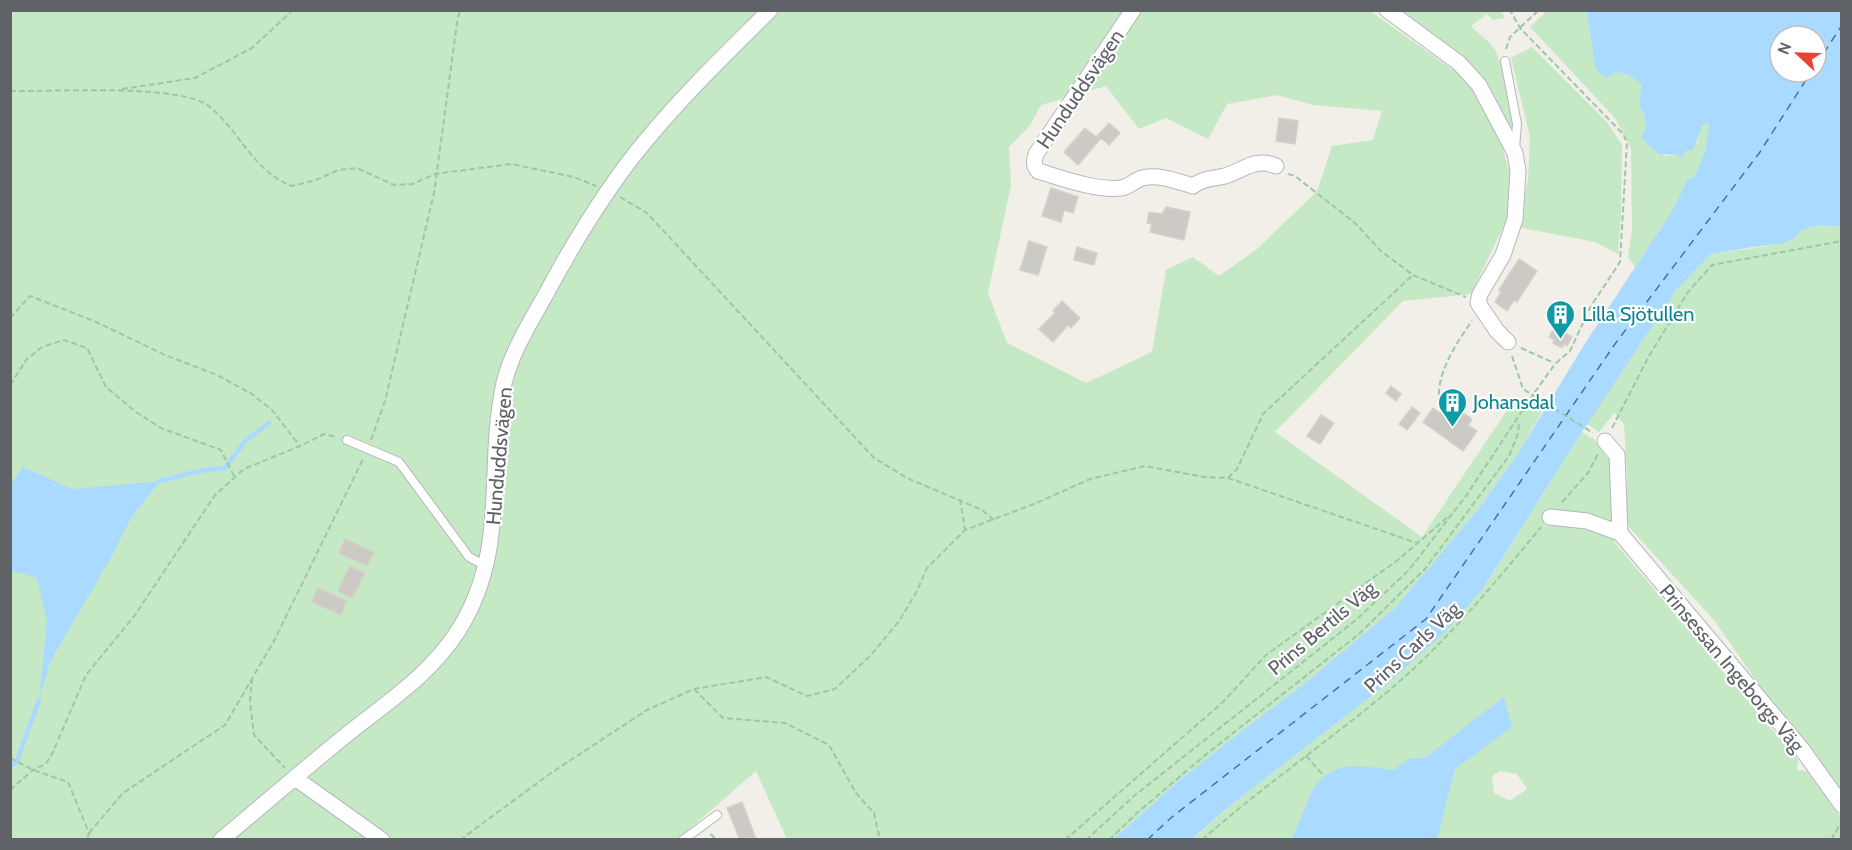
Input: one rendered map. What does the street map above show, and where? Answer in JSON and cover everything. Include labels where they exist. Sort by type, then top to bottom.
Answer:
[{"type":"street","name":"Hunduddsvägen","points":[[221,840],[339,741],[420,678],[458,630],[471,607],[486,566],[492,537],[500,408],[511,359],[564,262],[609,191],[646,140],[696,83],[770,10]]},
{"type":"street","name":"Hunduddsvägen","points":[[1133,10],[1036,154],[1033,162],[1035,168],[1065,179],[1105,188],[1123,188],[1141,178],[1163,177],[1193,186],[1201,180],[1226,176],[1245,166],[1267,162],[1276,166]]},
{"type":"street","points":[[1387,10],[1459,63],[1479,85],[1515,153],[1518,171],[1515,219],[1503,255],[1480,294],[1481,307],[1497,331],[1508,342]]},
{"type":"street","points":[[1600,437],[1617,455],[1620,533]]},
{"type":"street","name":"Prinsessan Ingeborgs Väg","points":[[1550,517],[1587,521],[1620,533],[1801,748],[1842,805]]},
{"type":"street","points":[[296,778],[382,840]]},
{"type":"lane","points":[[1505,61],[1517,124],[1515,153]]},
{"type":"lane","points":[[347,441],[399,462],[470,557],[486,566]]},
{"type":"lane","points":[[683,840],[717,815]]},
{"type":"path","points":[[117,90],[195,78],[252,48],[293,10]]},
{"type":"path","points":[[87,840],[89,833],[123,793],[225,725],[274,641],[368,449],[385,401],[434,193],[458,16],[461,10]]},
{"type":"path","name":"Prins Bertils Väg","points":[[1086,840],[1134,796],[1356,620],[1409,570],[1466,496],[1532,396],[1556,364],[1570,351],[1591,306],[1620,262],[1627,142],[1623,134],[1520,28],[1510,10]]},
{"type":"path","points":[[1505,61],[1510,37],[1539,10]]},
{"type":"path","points":[[10,91],[117,90],[201,100],[232,130],[266,172],[292,186],[316,180],[338,170],[357,168],[394,185],[412,184],[435,174],[511,164],[574,177],[609,191],[647,213],[874,458],[907,478],[982,510],[994,520]]},
{"type":"path","points":[[1276,166],[1281,172],[1295,176],[1355,223],[1381,252],[1413,275],[1481,307],[1462,335],[1441,378],[1438,389],[1439,399],[1450,407]]},
{"type":"path","name":"Prins Carls Väg","points":[[1202,840],[1391,688],[1448,637],[1588,473],[1600,437],[1688,292],[1712,265],[1842,241]]},
{"type":"path","points":[[1228,478],[1237,469],[1263,414],[1413,275]]},
{"type":"path","points":[[10,318],[30,296],[94,321],[165,355],[217,375],[252,394],[272,410],[300,446]]},
{"type":"path","points":[[10,385],[27,360],[42,347],[64,340],[87,348],[106,387],[136,412],[161,428],[221,450],[235,478]]},
{"type":"path","points":[[1508,342],[1556,364]]},
{"type":"path","points":[[1508,342],[1523,389],[1600,437]]},
{"type":"path","points":[[1109,840],[1138,812],[1209,752],[1359,634],[1425,569],[1509,456],[1519,425],[1515,420]]},
{"type":"path","points":[[10,790],[33,770],[46,764],[54,752],[86,675],[135,615],[215,495],[244,469],[324,434],[347,441]]},
{"type":"path","points":[[460,840],[551,773],[647,710],[694,689],[766,677],[807,696],[835,689],[871,655],[899,621],[916,593],[927,568],[965,530],[1090,479],[1145,466],[1204,477],[1228,478],[1417,543]]},
{"type":"path","points":[[960,499],[965,530]]},
{"type":"path","points":[[1065,840],[1223,702],[1266,656],[1398,560],[1453,513]]},
{"type":"path","points":[[252,677],[250,702],[254,735],[296,778]]},
{"type":"path","points":[[694,689],[723,718],[785,723],[829,746],[856,793],[874,813],[880,840]]},
{"type":"path","points":[[1306,756],[1323,775]]},
{"type":"path","points":[[11,758],[33,770],[68,782],[89,833]]},
{"type":"path","points":[[1831,840],[1842,821]]},
{"type":"green space","points":[[1403,10],[1501,11],[1505,18],[1493,20],[1487,14],[1471,26],[1490,44],[1498,56],[1509,103],[1512,130],[1509,129],[1492,92],[1472,65]]},
{"type":"green space","points":[[10,11],[1370,11],[1463,77],[1496,124],[1510,175],[1510,213],[1471,294],[1403,301],[1275,432],[1422,537],[1514,400],[1535,404],[1543,410],[1517,455],[1480,507],[1396,607],[1304,684],[1174,785],[1114,839],[787,839],[756,771],[678,839],[11,839]],"holes":[[[1106,86],[1139,129],[1166,118],[1208,139],[1227,104],[1277,95],[1313,105],[1382,111],[1373,140],[1332,146],[1317,191],[1256,250],[1219,276],[1193,257],[1166,270],[1152,352],[1086,383],[1007,343],[988,293],[1011,185],[1009,147],[1031,124],[1041,105]]]},
{"type":"green space","points":[[1547,11],[1589,11],[1587,13],[1594,61],[1615,72],[1629,75],[1641,84],[1639,108],[1644,111],[1646,127],[1664,156],[1677,155],[1698,142],[1700,131],[1706,120],[1709,125],[1706,147],[1695,176],[1687,180],[1672,211],[1635,267],[1628,257],[1632,231],[1631,148],[1615,118],[1530,27]]},
{"type":"green space","points":[[1532,47],[1607,122],[1622,145],[1618,254],[1595,242],[1518,227],[1528,180],[1530,137],[1511,58]]},
{"type":"green space","points":[[1819,225],[1841,227],[1841,793],[1769,699],[1714,620],[1627,525],[1624,424],[1614,413],[1599,432],[1587,424],[1677,289],[1711,254],[1781,244],[1793,239],[1802,230]]},
{"type":"green space","points":[[1582,432],[1594,439],[1607,458],[1614,461],[1615,543],[1798,760],[1797,770],[1807,771],[1842,818],[1841,840],[1192,840],[1226,809],[1387,684],[1482,590]],"holes":[[[1500,771],[1517,774],[1527,789],[1510,801],[1494,793],[1492,776]]]},
{"type":"water","points":[[1589,11],[1841,11],[1841,227],[1819,225],[1802,230],[1793,239],[1781,244],[1711,254],[1677,289],[1582,432],[1482,590],[1444,633],[1387,684],[1226,809],[1192,839],[1114,839],[1174,785],[1304,684],[1396,607],[1480,507],[1517,455],[1584,345],[1672,211],[1687,180],[1695,176],[1706,147],[1709,125],[1706,121],[1694,147],[1692,150],[1685,151],[1683,158],[1677,155],[1659,154],[1641,138],[1646,127],[1644,112],[1639,108],[1641,84],[1629,75],[1615,72],[1607,78],[1598,72],[1594,61],[1587,13]]},
{"type":"water","points":[[23,467],[73,489],[160,481],[131,518],[113,554],[50,662],[39,700],[47,621],[37,578],[11,570],[11,484]]},
{"type":"water","points":[[1504,697],[1512,727],[1455,769],[1437,839],[1292,839],[1312,791],[1329,773],[1358,766],[1393,770],[1409,759],[1426,757]]},
{"type":"building","points":[[1279,118],[1298,121],[1295,144],[1276,141]]},
{"type":"building","points":[[1109,123],[1120,133],[1109,145],[1101,138],[1078,165],[1064,152],[1085,128],[1096,137]]},
{"type":"building","points":[[1051,188],[1078,197],[1073,213],[1064,210],[1061,222],[1042,216]]},
{"type":"building","points":[[1166,207],[1190,212],[1184,240],[1150,232],[1152,224],[1147,223],[1149,212],[1162,214]]},
{"type":"building","points":[[1029,241],[1047,247],[1038,275],[1020,270]]},
{"type":"building","points":[[1077,247],[1097,253],[1094,265],[1074,260]]},
{"type":"building","points":[[1519,259],[1537,271],[1517,302],[1514,300],[1507,311],[1495,302],[1501,292],[1499,290]]},
{"type":"building","points":[[1062,301],[1080,318],[1071,328],[1068,325],[1053,342],[1039,329],[1055,313],[1053,311]]},
{"type":"building","name":"Lilla Sjötullen","points":[[1555,327],[1572,337],[1567,346],[1564,344],[1562,348],[1553,343],[1554,340],[1549,337]]},
{"type":"building","points":[[1391,386],[1401,394],[1396,401],[1386,393]]},
{"type":"building","points":[[1412,407],[1420,413],[1407,430],[1399,424]]},
{"type":"building","name":"Johansdal","points":[[1444,407],[1453,414],[1457,409],[1472,419],[1468,425],[1477,431],[1463,451],[1423,422],[1433,408],[1440,413]]},
{"type":"building","points":[[1321,415],[1334,423],[1320,444],[1307,436]]},
{"type":"building","points":[[345,539],[374,552],[367,566],[339,553]]},
{"type":"building","points":[[350,566],[365,573],[352,598],[338,591]]},
{"type":"building","points":[[318,588],[347,601],[341,615],[312,602]]},
{"type":"building","points":[[742,802],[756,840],[740,840],[727,808]]},
{"type":"waterway","points":[[160,481],[199,471],[225,468],[246,440],[269,423]]},
{"type":"waterway","points":[[10,768],[17,761],[39,700]]},
{"type":"ferry route","points":[[1828,47],[1842,25]]},
{"type":"ferry route","points":[[1147,840],[1172,817],[1426,619],[1615,344],[1760,152],[1803,84]]},
{"type":"place","name":"Lilla Sjötullen","points":[[1561,340]]},
{"type":"place","name":"Johansdal","points":[[1452,428]]}]
